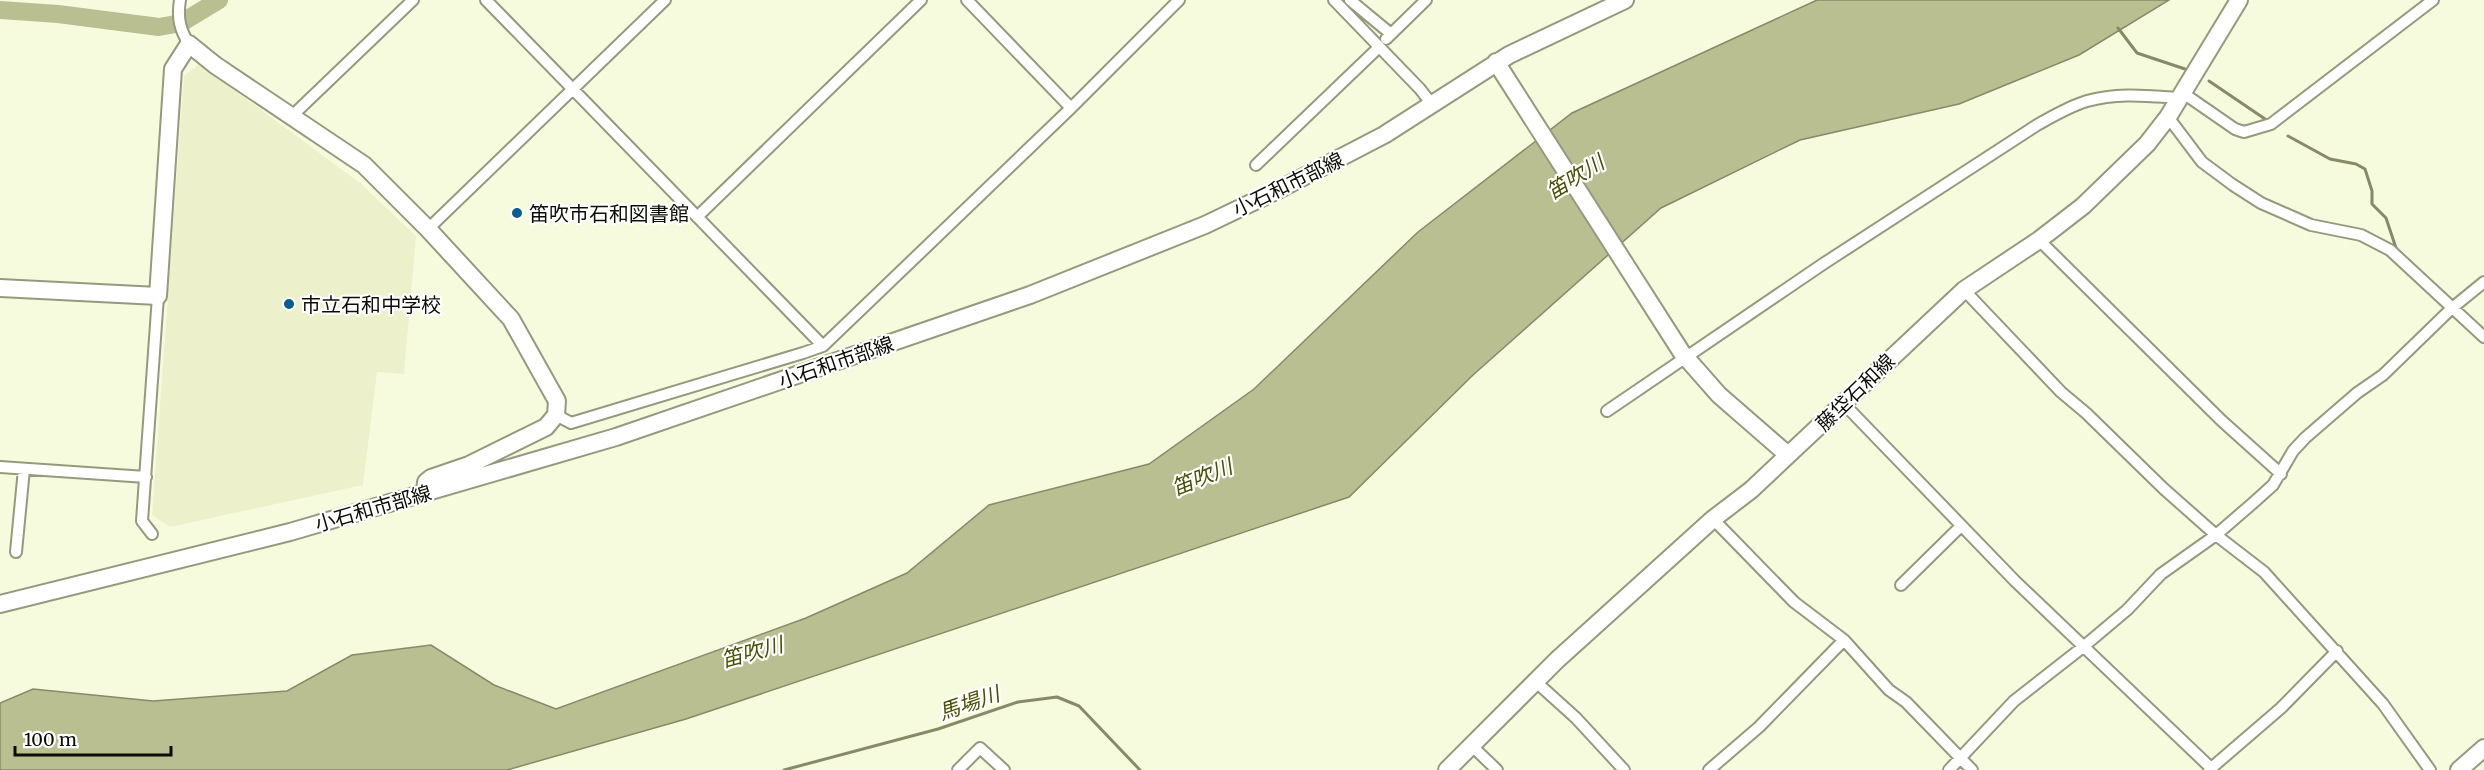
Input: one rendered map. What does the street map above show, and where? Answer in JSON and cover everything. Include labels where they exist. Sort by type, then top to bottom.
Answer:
[{"type":"main road","name":"小石和市部線","points":[[0,604],[282,534],[616,437],[906,339],[1092,272],[1205,225],[1292,184],[1358,150],[1431,104],[1501,70],[1625,0]]},
{"type":"main road","name":"藤垈石和線","points":[[1447,770],[1535,681],[1713,519],[1751,490],[1964,290],[2039,240],[2083,206],[2148,144],[2168,117],[2240,0]]},
{"type":"main road","points":[[0,288],[158,296],[173,69],[185,38],[215,65],[293,115],[364,165],[428,229],[511,319],[557,401],[556,415],[546,427],[469,465],[431,478],[426,482],[425,493]]},
{"type":"main road","points":[[1501,70],[1685,355],[1719,395],[1788,455]]},
{"type":"main road","points":[[2459,770],[2484,748]]},
{"type":"street","points":[[293,115],[413,0]]},
{"type":"street","points":[[486,0],[822,345]]},
{"type":"street","points":[[428,229],[665,0]]},
{"type":"street","points":[[697,217],[921,0]]},
{"type":"street","points":[[967,0],[1071,108]]},
{"type":"street","points":[[556,415],[571,423],[803,353],[822,345],[1071,108],[1179,0]]},
{"type":"street","points":[[1334,0],[1420,89],[1431,104]]},
{"type":"street","points":[[1350,0],[1388,37],[1426,0]]},
{"type":"street","points":[[1607,411],[1685,355],[1822,264],[2037,125],[2065,110],[2087,100],[2118,95],[2182,94],[2235,129],[2244,132],[2271,124],[2433,0]]},
{"type":"street","points":[[179,6],[185,38]]},
{"type":"street","points":[[1256,165],[1375,51]]},
{"type":"street","points":[[2168,117],[2202,162],[2233,185],[2261,203],[2311,225],[2361,235],[2390,250],[2451,309],[2484,337]]},
{"type":"street","points":[[2039,240],[2222,421],[2281,474]]},
{"type":"street","points":[[1949,770],[2014,700],[2084,647],[2127,610],[2160,574],[2216,535],[2272,485],[2281,474],[2293,451],[2305,438],[2357,393],[2383,375],[2451,309],[2484,282]]},
{"type":"street","points":[[1964,290],[2061,392],[2086,412],[2164,489],[2216,535],[2264,572],[2383,704],[2430,770]]},
{"type":"street","points":[[152,534],[142,521],[158,296]]},
{"type":"street","points":[[1843,404],[1961,526],[2210,769],[2281,708],[2337,651]]},
{"type":"street","points":[[0,467],[146,477]]},
{"type":"street","points":[[16,552],[24,469]]},
{"type":"street","points":[[1713,519],[1794,602],[1844,640],[1889,690],[1906,702],[1972,770]]},
{"type":"street","points":[[1901,585],[1961,526]]},
{"type":"street","points":[[1709,770],[1721,766],[1844,640]]},
{"type":"street","points":[[1535,681],[1576,718],[1624,770]]},
{"type":"street","points":[[1472,746],[1497,770]]},
{"type":"street","points":[[958,770],[980,748],[1004,770]]},
{"type":"shaded area","name":"市立石和中学校","points":[[199,64],[360,183],[416,236],[404,374],[377,372],[363,485],[170,527],[152,515],[184,76]]},
{"type":"water","name":"笛吹川","points":[[1817,0],[2169,0],[2079,55],[1959,104],[1800,140],[1661,208],[1473,375],[1349,497],[686,719],[507,770],[0,770],[0,703],[33,689],[153,701],[287,691],[352,655],[431,645],[494,685],[556,709],[806,618],[907,573],[989,505],[1149,464],[1254,389],[1418,232],[1572,113]]},
{"type":"waterway","points":[[0,10],[58,14],[159,27],[181,23],[219,0]]},
{"type":"waterway","points":[[2118,28],[2137,53],[2185,69]]},
{"type":"waterway","points":[[2209,81],[2268,121]]},
{"type":"waterway","points":[[2288,136],[2330,159],[2356,164],[2365,169],[2372,191],[2372,204],[2386,218],[2397,251]]},
{"type":"waterway","name":"馬場川","points":[[784,770],[938,729],[1018,702],[1057,697],[1079,706],[1140,770]]},
{"type":"place","name":"笛吹市石和図書館","points":[[517,213]]},
{"type":"place","name":"市立石和中学校","points":[[289,304]]}]
